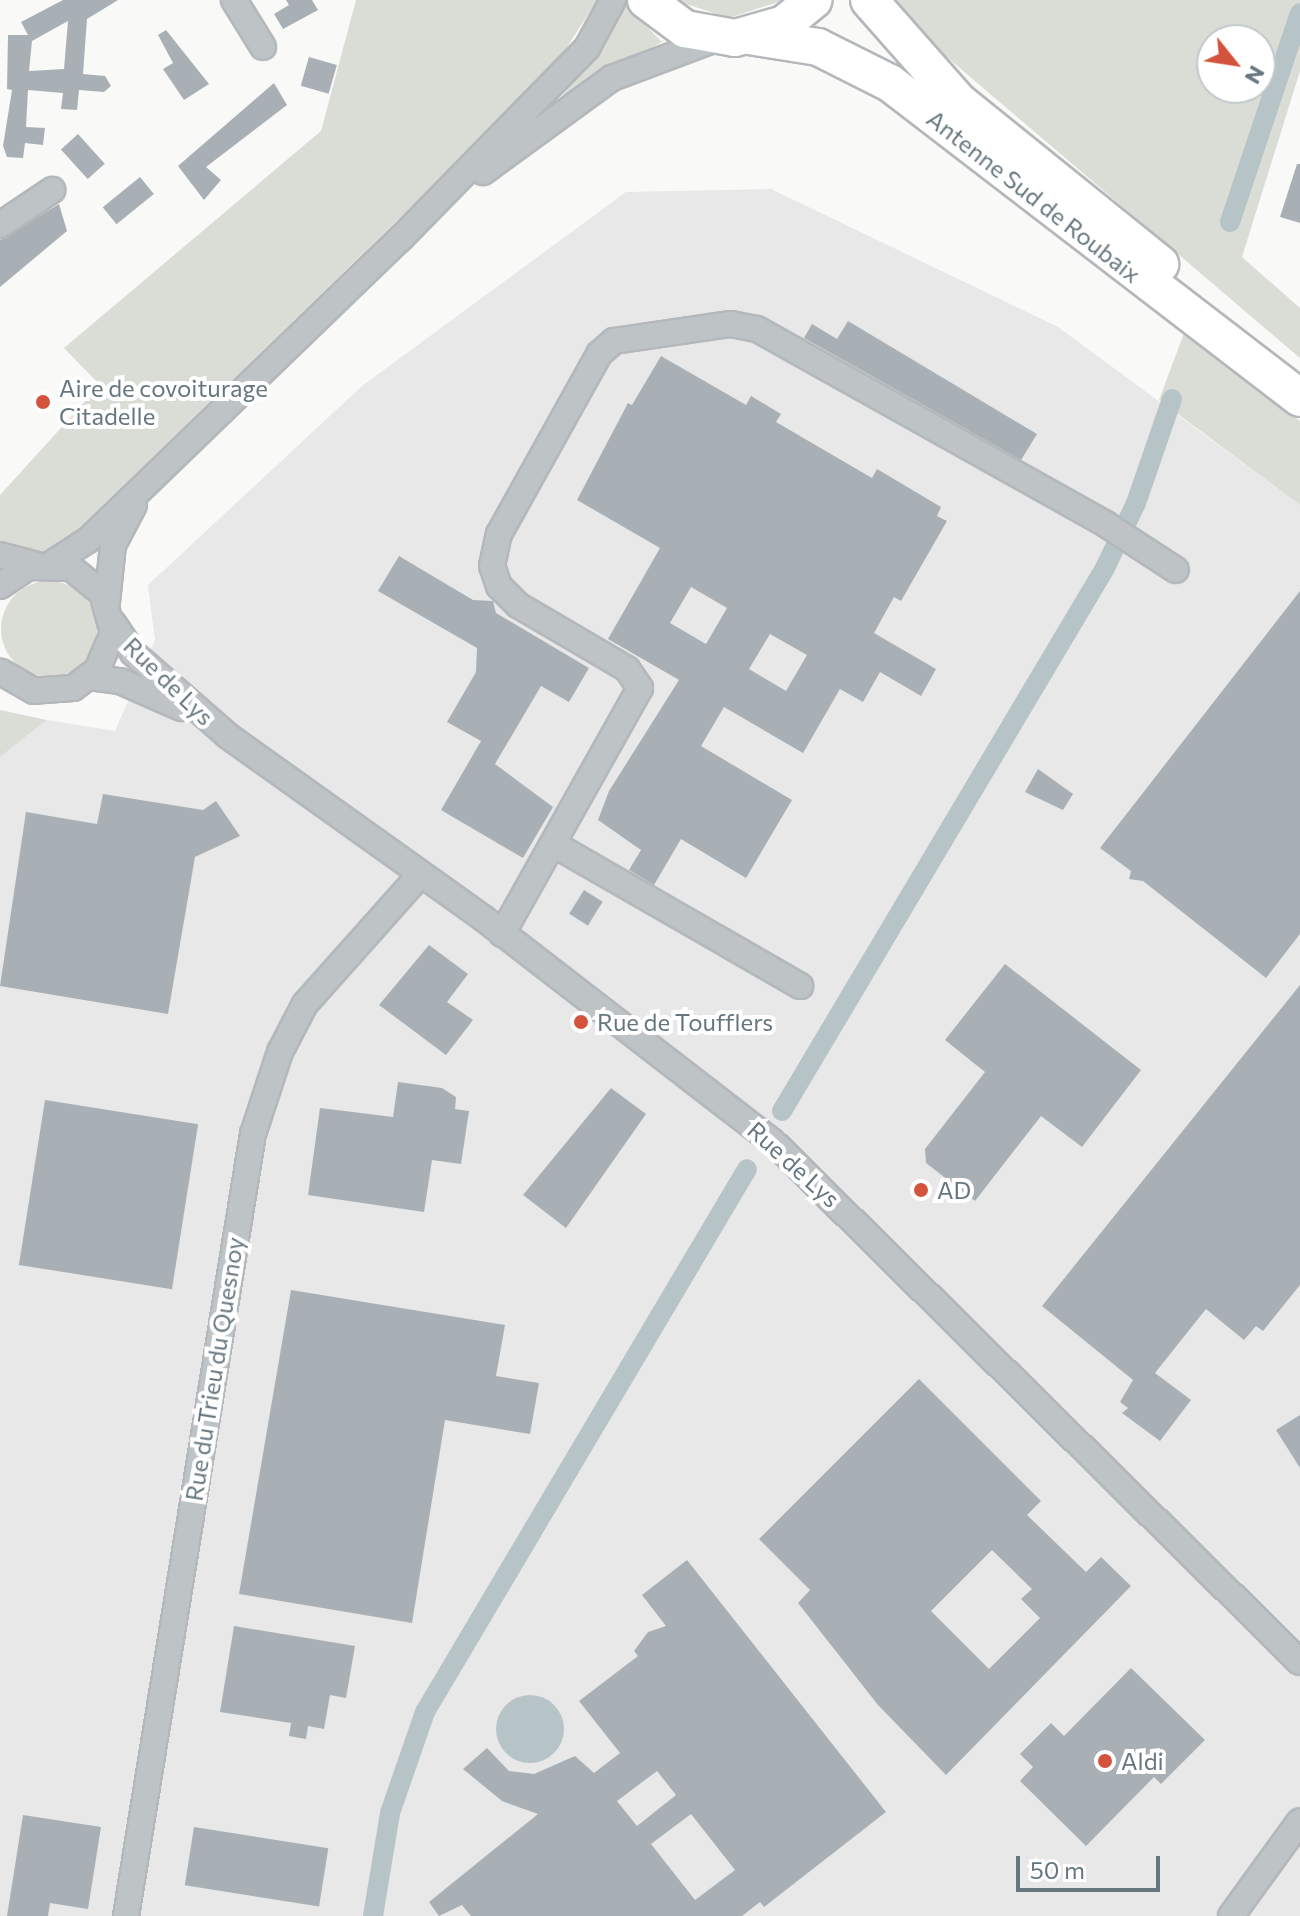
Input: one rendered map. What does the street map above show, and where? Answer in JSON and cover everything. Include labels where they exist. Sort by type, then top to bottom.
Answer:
[{"type":"highway","name":"Antenne Sud de Roubaix","points":[[646,0],[679,26],[831,51],[890,83],[1300,398]]},
{"type":"highway","points":[[734,37],[784,24],[814,0]]},
{"type":"highway","name":"Antenne Sud de Roubaix","points":[[869,0],[958,101],[1300,380]]},
{"type":"street","points":[[234,0],[263,47]]},
{"type":"street","points":[[0,586],[88,540],[172,455],[400,239],[587,48],[613,0]]},
{"type":"street","points":[[400,239],[592,89],[658,56],[734,37]]},
{"type":"street","points":[[0,225],[52,190]]},
{"type":"street","points":[[502,934],[555,845],[640,688],[627,669],[508,597],[495,577],[492,554],[599,354],[614,341],[747,325],[1107,525],[1176,570]]},
{"type":"street","points":[[0,671],[44,693],[90,677],[108,653],[117,537],[172,455]]},
{"type":"street","name":"Rue de Lys","points":[[0,555],[80,572],[110,612],[133,653],[228,736],[502,934],[806,1172],[1300,1662]]},
{"type":"street","name":"Rue de Lys","points":[[90,677],[142,688],[228,736]]},
{"type":"street","points":[[555,845],[800,986]]},
{"type":"street","name":"Rue du Trieu du Quesnoy","points":[[126,1916],[253,1134],[280,1052],[305,1004],[421,874]]},
{"type":"street","points":[[1231,1916],[1300,1821]]},
{"type":"shaded area","points":[[356,0],[597,0],[564,52],[449,170],[55,551],[30,557],[0,543],[0,495],[100,385],[64,348],[321,131]]},
{"type":"shaded area","points":[[674,0],[784,0],[729,18]]},
{"type":"shaded area","points":[[891,0],[1300,0],[1300,71],[1242,257],[1300,308],[1300,358],[941,52]]},
{"type":"shaded area","points":[[622,2],[662,42],[561,97],[606,43]]},
{"type":"shaded area","points":[[771,189],[1058,327],[1300,505],[1300,1916],[0,1916],[0,757],[47,720],[115,731],[155,640],[148,585],[362,386],[626,192]]},
{"type":"shaded area","points":[[1184,333],[1300,421],[1300,505],[1159,400]]},
{"type":"shaded area","points":[[49,581],[67,585],[83,595],[93,611],[97,629],[93,647],[83,663],[67,673],[49,677],[31,673],[15,663],[5,647],[1,629],[5,611],[15,595],[31,585]]},
{"type":"shaded area","points":[[0,710],[47,720],[0,757]]},
{"type":"shaded area","points":[[530,1695],[554,1705],[564,1729],[554,1753],[530,1763],[506,1753],[496,1729],[506,1705]]},
{"type":"building","points":[[63,0],[118,0],[87,19],[83,74],[105,76],[111,86],[104,92],[79,90],[77,110],[61,109],[63,93],[28,90],[26,127],[45,128],[43,145],[25,143],[23,158],[7,157],[3,146],[12,90],[7,89],[8,35],[28,35],[21,22]],"holes":[[[68,21],[64,69],[29,71],[32,41]]]},
{"type":"building","points":[[286,0],[312,0],[318,10],[283,29],[274,14],[289,5]]},
{"type":"building","points":[[166,30],[209,84],[184,100],[163,69],[173,63],[158,35]]},
{"type":"building","points":[[309,57],[337,65],[329,94],[301,86]]},
{"type":"building","points":[[274,83],[287,105],[206,167],[221,180],[204,200],[178,166]]},
{"type":"building","points":[[78,134],[105,164],[88,179],[61,149]]},
{"type":"building","points":[[1297,164],[1300,164],[1300,223],[1280,217]]},
{"type":"building","points":[[140,177],[154,194],[117,224],[103,207]]},
{"type":"building","points":[[59,204],[67,231],[0,287],[0,240]]},
{"type":"building","points":[[848,321],[1037,434],[1021,460],[804,338],[812,324],[837,339]]},
{"type":"building","points":[[661,356],[746,405],[751,396],[781,414],[776,422],[872,478],[877,469],[941,507],[937,516],[947,521],[901,601],[894,597],[874,633],[936,669],[921,696],[880,672],[863,702],[840,689],[803,753],[724,707],[701,746],[792,800],[746,878],[681,839],[654,885],[629,870],[641,850],[598,820],[609,791],[679,680],[608,639],[660,548],[577,500],[628,403],[632,405]],"holes":[[[691,587],[727,608],[706,644],[670,623]],[[770,634],[807,655],[786,691],[749,669]]]},
{"type":"building","points":[[399,556],[473,600],[493,601],[496,613],[589,668],[569,702],[541,686],[495,764],[553,807],[523,858],[441,810],[481,741],[447,722],[476,672],[477,648],[378,591]]},
{"type":"building","points":[[1300,591],[1300,934],[1266,978],[1143,881],[1129,879],[1131,871],[1100,848]]},
{"type":"building","points":[[1038,769],[1073,794],[1063,810],[1025,792]]},
{"type":"building","points":[[103,794],[203,810],[216,801],[240,836],[195,857],[168,1014],[0,986],[26,812],[97,824]]},
{"type":"building","points":[[584,890],[603,902],[588,925],[569,914]]},
{"type":"building","points":[[429,945],[468,974],[447,1002],[473,1020],[446,1055],[379,1005]]},
{"type":"building","points":[[1005,964],[1141,1070],[1082,1147],[1041,1116],[975,1201],[926,1163],[925,1149],[985,1072],[945,1040]]},
{"type":"building","points":[[1300,985],[1300,1285],[1263,1331],[1256,1326],[1244,1340],[1206,1309],[1155,1373],[1191,1400],[1160,1441],[1122,1413],[1128,1408],[1120,1402],[1133,1380],[1042,1306]]},
{"type":"building","points":[[398,1082],[442,1088],[456,1097],[455,1109],[469,1111],[461,1164],[432,1160],[424,1212],[308,1195],[320,1108],[393,1117]]},
{"type":"building","points":[[611,1088],[646,1114],[566,1228],[523,1195]]},
{"type":"building","points":[[45,1100],[198,1124],[172,1289],[19,1265]]},
{"type":"building","points":[[291,1290],[505,1325],[496,1376],[539,1383],[530,1434],[445,1420],[412,1623],[239,1594]]},
{"type":"building","points":[[919,1379],[1041,1501],[1027,1515],[1086,1572],[1101,1557],[1131,1586],[946,1775],[878,1705],[798,1603],[810,1590],[759,1539]],"holes":[[[992,1550],[1032,1589],[1021,1599],[1040,1618],[989,1669],[931,1611]]]},
{"type":"building","points":[[1300,1415],[1300,1468],[1276,1430]]},
{"type":"building","points":[[687,1560],[886,1812],[764,1907],[760,1902],[742,1916],[471,1916],[462,1905],[439,1916],[429,1902],[538,1814],[502,1801],[463,1769],[487,1748],[509,1771],[534,1774],[575,1756],[594,1773],[620,1753],[579,1701],[638,1656],[634,1651],[648,1632],[666,1626],[642,1595]],"holes":[[[657,1771],[676,1795],[637,1826],[617,1801]],[[691,1814],[735,1870],[695,1900],[651,1844]]]},
{"type":"building","points":[[234,1626],[355,1646],[346,1698],[330,1695],[324,1729],[308,1726],[306,1739],[289,1736],[291,1723],[220,1712]]},
{"type":"building","name":"Aldi","points":[[1131,1668],[1205,1740],[1161,1784],[1154,1777],[1086,1846],[1020,1781],[1033,1767],[1020,1754],[1051,1723],[1064,1736]]},
{"type":"building","points":[[23,1815],[101,1827],[88,1909],[50,1903],[48,1916],[7,1916]]},
{"type":"building","points":[[194,1827],[328,1848],[319,1907],[185,1885]]},
{"type":"waterway","points":[[1230,222],[1300,13]]},
{"type":"waterway","points":[[782,1111],[1105,568],[1136,503],[1172,399]]},
{"type":"waterway","points":[[373,1916],[390,1813],[425,1712],[747,1169]]},
{"type":"place","name":"Aire de covoiturage Citadelle","points":[[43,402]]},
{"type":"place","name":"Rue de Toufflers","points":[[581,1022]]},
{"type":"place","name":"AD","points":[[921,1190]]},
{"type":"place","name":"Aldi","points":[[1105,1761]]}]
